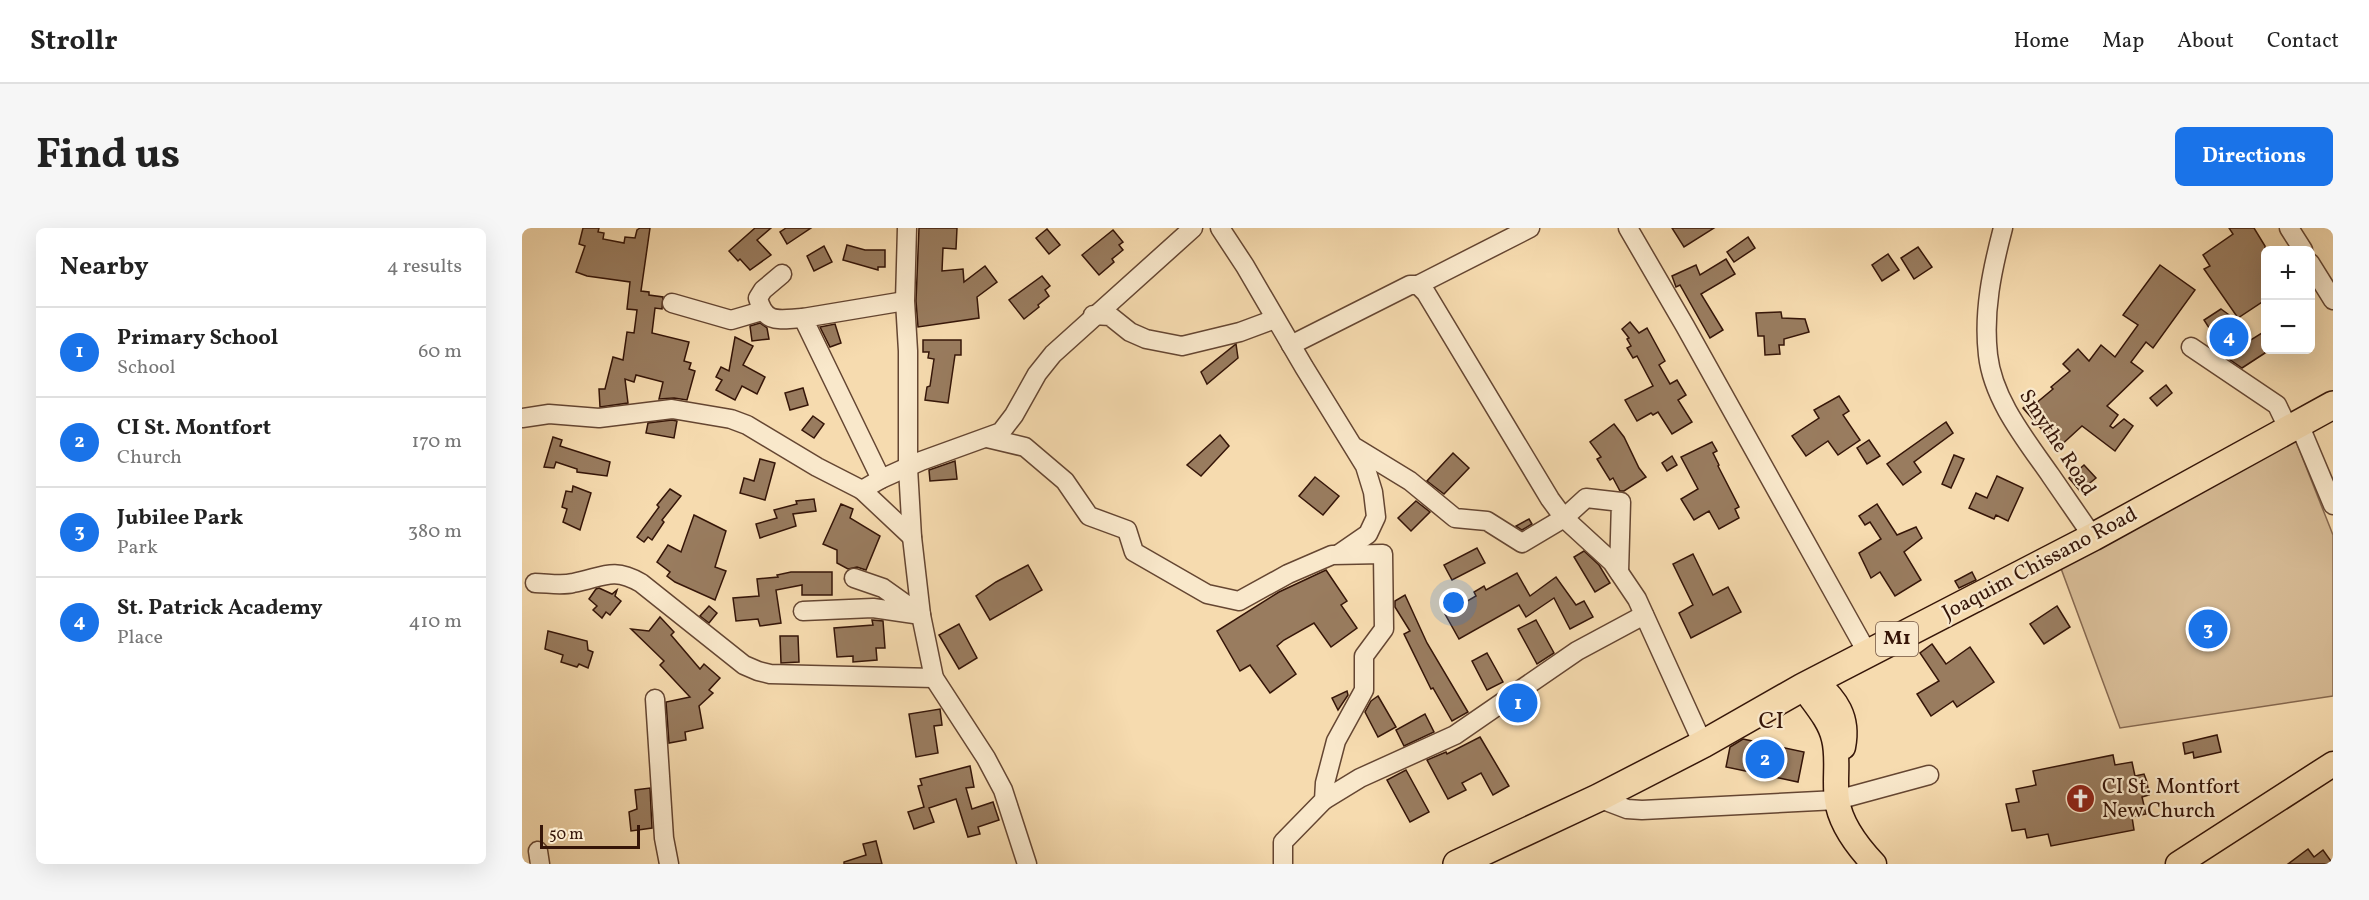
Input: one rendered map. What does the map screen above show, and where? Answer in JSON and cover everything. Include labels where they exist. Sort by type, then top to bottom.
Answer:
[{"type":"highway","name":"Joaquim Chissano Road","points":[[1474,860],[1703,744],[1809,684],[2092,537],[2333,405]]},
{"type":"main road","points":[[1809,684],[1833,698],[1842,713],[1845,734],[1837,789],[1841,815],[1851,834],[1874,864]]},
{"type":"main road","points":[[2178,864],[2333,764]]},
{"type":"street","points":[[907,228],[905,301],[908,351],[908,468],[912,537],[921,615],[934,678],[986,758],[1003,790],[1027,864]]},
{"type":"street","points":[[862,490],[881,479],[1001,432],[1014,415],[1037,374],[1053,354],[1093,315],[1193,228]]},
{"type":"street","points":[[987,438],[1025,447],[1065,480],[1089,516],[1126,530],[1134,552],[1207,594],[1239,602],[1288,574],[1339,554],[1368,534],[1376,517],[1373,492],[1365,466],[1220,228]]},
{"type":"street","points":[[1291,345],[1410,285],[1418,285],[1530,228]]},
{"type":"street","points":[[1628,228],[1868,654]]},
{"type":"street","name":"Smythe Road","points":[[2003,228],[1991,274],[1986,320],[1988,357],[1996,388],[2027,442],[2092,537]]},
{"type":"street","points":[[2289,228],[2300,246]]},
{"type":"street","points":[[2315,271],[2333,300]]},
{"type":"street","points":[[782,274],[763,290],[758,298],[762,311],[767,317],[803,318],[905,301]]},
{"type":"street","points":[[1418,285],[1426,293],[1550,499],[1564,518],[1612,562],[1637,599],[1703,744]]},
{"type":"street","points":[[672,303],[731,320],[762,311]]},
{"type":"street","points":[[1093,315],[1110,316],[1130,332],[1146,339],[1182,346],[1240,332],[1275,319]]},
{"type":"street","points":[[803,318],[881,479]]},
{"type":"street","points":[[2191,347],[2277,405],[2294,427],[2332,499]]},
{"type":"street","points":[[522,418],[549,414],[599,418],[672,409],[731,419],[747,425],[817,467],[862,490],[912,537]]},
{"type":"street","points":[[1354,447],[1410,481],[1455,518],[1487,521],[1522,543],[1564,518],[1586,498],[1621,502],[1619,572]]},
{"type":"street","points":[[1324,800],[1325,783],[1336,741],[1364,690],[1364,656],[1384,629],[1383,554],[1339,554]]},
{"type":"street","points":[[535,583],[570,584],[600,575],[627,575],[641,583],[744,666],[770,674],[934,678]]},
{"type":"street","points":[[854,578],[883,588],[921,615]]},
{"type":"street","points":[[803,611],[873,608],[921,615]]},
{"type":"street","points":[[1283,864],[1283,842],[1324,800],[1360,778],[1455,735],[1577,651],[1644,615]]},
{"type":"street","points":[[655,699],[664,838],[669,864]]},
{"type":"street","points":[[1598,798],[1627,809],[1642,810],[1837,789],[1929,775]]},
{"type":"shaded area","points":[[2295,439],[2333,535],[2333,696],[2120,728],[2059,563]]},
{"type":"building","points":[[583,228],[599,228],[598,232],[604,233],[603,239],[624,243],[625,237],[635,238],[640,228],[650,228],[641,291],[663,297],[662,309],[655,308],[652,333],[689,342],[684,361],[691,363],[689,369],[695,371],[687,400],[659,399],[663,382],[636,375],[634,382],[625,379],[628,403],[600,407],[599,389],[605,389],[613,357],[623,360],[627,332],[634,333],[637,310],[627,309],[630,282],[587,276],[576,272],[585,246],[579,244]]},
{"type":"building","points":[[755,228],[771,228],[757,240],[771,255],[750,270],[729,251]]},
{"type":"building","points":[[786,228],[811,228],[787,244],[780,232]]},
{"type":"building","points":[[919,228],[957,228],[956,249],[943,248],[942,271],[963,269],[964,282],[985,266],[997,282],[977,297],[979,318],[918,327],[916,301]]},
{"type":"building","points":[[1672,228],[1714,228],[1684,247]]},
{"type":"building","points":[[2229,228],[2254,228],[2265,246],[2261,246],[2261,303],[2238,318],[2204,269],[2210,266],[2203,255],[2233,234]]},
{"type":"building","points":[[1047,229],[1060,245],[1049,254],[1036,238]]},
{"type":"building","points":[[1113,230],[1123,242],[1119,245],[1123,250],[1112,259],[1114,262],[1099,275],[1082,255]]},
{"type":"building","points":[[1748,237],[1755,248],[1734,262],[1727,252]]},
{"type":"building","points":[[847,245],[865,250],[885,250],[885,267],[878,267],[878,270],[843,260]]},
{"type":"building","points":[[824,246],[832,262],[814,271],[807,256]]},
{"type":"building","points":[[1918,247],[1932,267],[1914,279],[1901,258]]},
{"type":"building","points":[[1888,254],[1899,270],[1882,281],[1872,265]]},
{"type":"building","points":[[1726,259],[1735,274],[1701,294],[1723,330],[1710,338],[1680,285],[1676,287],[1672,276],[1696,265],[1700,275]]},
{"type":"building","points":[[2160,265],[2195,290],[2153,348],[2146,342],[2131,362],[2143,371],[2107,406],[2118,415],[2110,426],[2113,428],[2124,419],[2133,426],[2115,451],[2082,426],[2058,448],[2023,408],[2032,401],[2035,404],[2070,371],[2063,364],[2078,349],[2089,361],[2101,345],[2115,357],[2138,325],[2123,315]]},
{"type":"building","points":[[1042,276],[1050,286],[1045,290],[1049,296],[1024,319],[1009,300]]},
{"type":"building","points":[[2221,309],[2236,320],[2233,322],[2246,343],[2261,334],[2261,354],[2263,354],[2242,368],[2229,359],[2204,320]]},
{"type":"building","points":[[1781,312],[1782,318],[1805,319],[1809,332],[1784,339],[1784,345],[1779,345],[1780,354],[1765,355],[1764,336],[1758,336],[1756,313]]},
{"type":"building","points":[[1630,322],[1639,333],[1647,328],[1665,361],[1659,365],[1670,384],[1677,380],[1686,395],[1678,400],[1692,422],[1672,434],[1658,412],[1653,415],[1651,413],[1637,421],[1625,400],[1653,386],[1637,356],[1633,358],[1627,348],[1631,346],[1627,339],[1629,338],[1622,329]]},
{"type":"building","points":[[760,323],[767,328],[769,339],[752,341],[750,326]]},
{"type":"building","points":[[835,324],[841,343],[830,347],[820,327]]},
{"type":"building","points":[[735,337],[753,346],[743,365],[765,377],[757,394],[742,386],[735,400],[716,390],[722,380],[716,377],[721,367],[729,371]]},
{"type":"building","points":[[923,340],[961,340],[961,355],[955,355],[948,403],[925,400],[927,387],[930,386],[934,359],[928,358],[929,352],[923,352]]},
{"type":"building","points":[[1236,344],[1238,358],[1207,384],[1201,372]]},
{"type":"building","points":[[2166,385],[2172,393],[2157,406],[2150,398]]},
{"type":"building","points":[[803,388],[808,405],[790,410],[785,393]]},
{"type":"building","points":[[1839,396],[1849,411],[1843,415],[1860,440],[1838,455],[1828,441],[1806,456],[1792,436],[1819,418],[1814,410]]},
{"type":"building","points":[[813,416],[824,424],[814,438],[802,430]]},
{"type":"building","points":[[677,421],[674,438],[646,433],[648,423]]},
{"type":"building","points":[[1946,422],[1953,433],[1914,462],[1921,472],[1903,485],[1887,464]]},
{"type":"building","points":[[1614,424],[1624,437],[1646,477],[1624,491],[1620,491],[1613,478],[1610,480],[1597,459],[1601,457],[1590,442]]},
{"type":"building","points":[[1220,435],[1229,446],[1201,476],[1187,465]]},
{"type":"building","points":[[553,437],[562,440],[560,446],[610,462],[607,476],[577,472],[577,469],[556,462],[554,468],[544,467]]},
{"type":"building","points":[[1869,440],[1880,456],[1867,464],[1857,448]]},
{"type":"building","points":[[1712,442],[1717,451],[1713,453],[1718,466],[1739,507],[1735,509],[1739,518],[1719,529],[1709,511],[1694,520],[1681,499],[1698,489],[1681,457]]},
{"type":"building","points":[[1453,453],[1469,468],[1444,494],[1427,481]]},
{"type":"building","points":[[1954,455],[1964,459],[1951,488],[1942,484]]},
{"type":"building","points":[[1672,456],[1677,465],[1667,471],[1662,463]]},
{"type":"building","points":[[760,459],[775,463],[765,500],[740,493],[744,478],[754,481]]},
{"type":"building","points":[[955,461],[957,479],[930,481],[929,470]]},
{"type":"building","points":[[2084,465],[2096,478],[2080,491],[2069,478]]},
{"type":"building","points":[[1997,476],[2023,488],[2008,521],[1996,515],[1994,519],[1969,508],[1976,493],[1987,498]]},
{"type":"building","points":[[1315,477],[1339,496],[1323,515],[1299,496]]},
{"type":"building","points":[[573,486],[591,493],[580,530],[563,522],[567,509],[562,507],[566,491],[572,492]]},
{"type":"building","points":[[670,489],[681,496],[662,520],[664,522],[652,540],[648,537],[644,542],[637,537]]},
{"type":"building","points":[[814,499],[816,511],[793,514],[796,526],[760,538],[756,524],[777,518],[774,510],[797,504],[796,501]]},
{"type":"building","points":[[1416,501],[1430,512],[1411,531],[1398,518]]},
{"type":"building","points":[[841,504],[853,509],[850,518],[880,536],[866,570],[857,567],[848,569],[837,563],[837,550],[823,544]]},
{"type":"building","points":[[1877,504],[1897,535],[1916,527],[1922,538],[1904,552],[1921,580],[1895,596],[1880,572],[1871,578],[1859,553],[1881,539],[1870,522],[1865,525],[1859,516]]},
{"type":"building","points":[[694,515],[726,531],[715,567],[726,571],[715,600],[675,582],[667,576],[670,572],[657,562],[668,545],[681,552]]},
{"type":"building","points":[[1529,519],[1532,524],[1522,530],[1516,526]]},
{"type":"building","points":[[1477,548],[1485,563],[1452,580],[1444,565]]},
{"type":"building","points":[[1584,551],[1599,565],[1610,583],[1595,592],[1574,557]]},
{"type":"building","points":[[1693,554],[1713,595],[1728,587],[1741,612],[1691,638],[1679,613],[1693,605],[1673,564]]},
{"type":"building","points":[[1028,565],[1042,590],[990,620],[976,596]]},
{"type":"building","points":[[1326,570],[1347,601],[1341,605],[1357,628],[1331,647],[1314,623],[1284,640],[1277,646],[1296,674],[1270,693],[1250,665],[1240,671],[1217,631],[1279,592]]},
{"type":"building","points":[[791,572],[832,572],[832,595],[802,595],[802,585],[776,590],[781,623],[760,626],[758,619],[736,621],[733,598],[759,596],[757,579],[778,577],[777,575]]},
{"type":"building","points":[[1972,572],[1976,580],[1959,588],[1955,581]]},
{"type":"building","points":[[1517,573],[1530,596],[1556,577],[1576,605],[1584,601],[1593,617],[1570,629],[1554,598],[1526,617],[1519,605],[1459,639],[1445,614],[1476,596],[1474,592],[1484,586],[1486,590]]},
{"type":"building","points":[[599,588],[612,594],[617,590],[615,596],[621,601],[610,615],[606,612],[602,618],[593,610],[597,606],[589,599]]},
{"type":"building","points":[[1405,595],[1427,643],[1468,712],[1452,721],[1433,688],[1431,689],[1404,634],[1410,631],[1395,607],[1395,601]]},
{"type":"building","points":[[709,606],[717,613],[709,623],[700,616]]},
{"type":"building","points":[[2057,606],[2070,627],[2044,644],[2030,624]]},
{"type":"building","points":[[660,617],[674,632],[671,635],[700,669],[704,664],[720,678],[709,690],[713,693],[699,706],[703,728],[685,732],[686,740],[669,743],[666,702],[690,697],[660,665],[664,661],[631,629],[649,631]]},
{"type":"building","points":[[872,620],[883,621],[885,648],[876,648],[877,660],[853,662],[853,656],[837,657],[834,628],[873,625]]},
{"type":"building","points":[[1536,620],[1554,653],[1537,664],[1518,629]]},
{"type":"building","points":[[959,624],[977,658],[959,669],[939,635]]},
{"type":"building","points":[[548,631],[587,641],[588,650],[593,652],[588,668],[579,664],[577,667],[561,662],[563,655],[545,649]]},
{"type":"building","points":[[780,636],[798,636],[799,662],[781,663]]},
{"type":"building","points":[[1932,644],[1946,664],[1970,647],[1994,682],[1957,707],[1953,701],[1931,716],[1917,694],[1939,681],[1920,653]]},
{"type":"building","points":[[1487,653],[1503,682],[1487,690],[1472,661]]},
{"type":"building","points":[[1347,691],[1348,695],[1338,710],[1332,698]]},
{"type":"building","points":[[1378,696],[1396,727],[1378,737],[1365,712],[1371,701]]},
{"type":"building","points":[[940,709],[942,725],[934,726],[938,753],[916,757],[909,714]]},
{"type":"building","points":[[1425,714],[1434,732],[1404,746],[1396,730]]},
{"type":"building","points":[[2217,735],[2221,752],[2194,758],[2193,752],[2185,754],[2183,743]]},
{"type":"building","points":[[1480,737],[1509,786],[1493,795],[1481,773],[1462,783],[1466,790],[1448,799],[1427,760],[1446,752],[1447,754]]},
{"type":"building","points":[[1743,739],[1804,752],[1798,782],[1726,767],[1730,747]]},
{"type":"building","name":"CI St. Montfort New Church","points":[[2113,755],[2115,765],[2132,762],[2135,776],[2144,774],[2147,782],[2149,795],[2142,797],[2146,814],[2132,817],[2134,830],[2051,846],[2048,834],[2027,838],[2025,829],[2012,831],[2006,804],[2019,802],[2016,789],[2036,785],[2033,771]]},
{"type":"building","points":[[970,766],[974,787],[966,788],[972,809],[993,802],[999,820],[978,827],[980,834],[968,837],[956,799],[929,808],[934,822],[914,829],[908,812],[924,807],[918,786],[922,785],[920,779]]},
{"type":"building","points":[[1406,770],[1429,812],[1410,822],[1387,780]]},
{"type":"building","points":[[650,788],[652,828],[631,831],[629,812],[637,809],[635,790]]},
{"type":"building","points":[[876,841],[882,864],[844,864],[844,862],[866,855],[863,844]]},
{"type":"building","points":[[2308,849],[2314,857],[2323,850],[2333,864],[2288,864]]},
{"type":"place","name":"St. Patrick Academy","points":[[2229,337]]},
{"type":"place","name":"Jubilee Park","points":[[2208,629]]},
{"type":"place","name":"Primary School","points":[[1518,703]]},
{"type":"place","name":"CI St. Montfort","points":[[1765,759]]},
{"type":"place","name":"CI St. Montfort New Church","points":[[2081,799]]},
{"type":"district","name":"CI","points":[[1772,722]]}]
